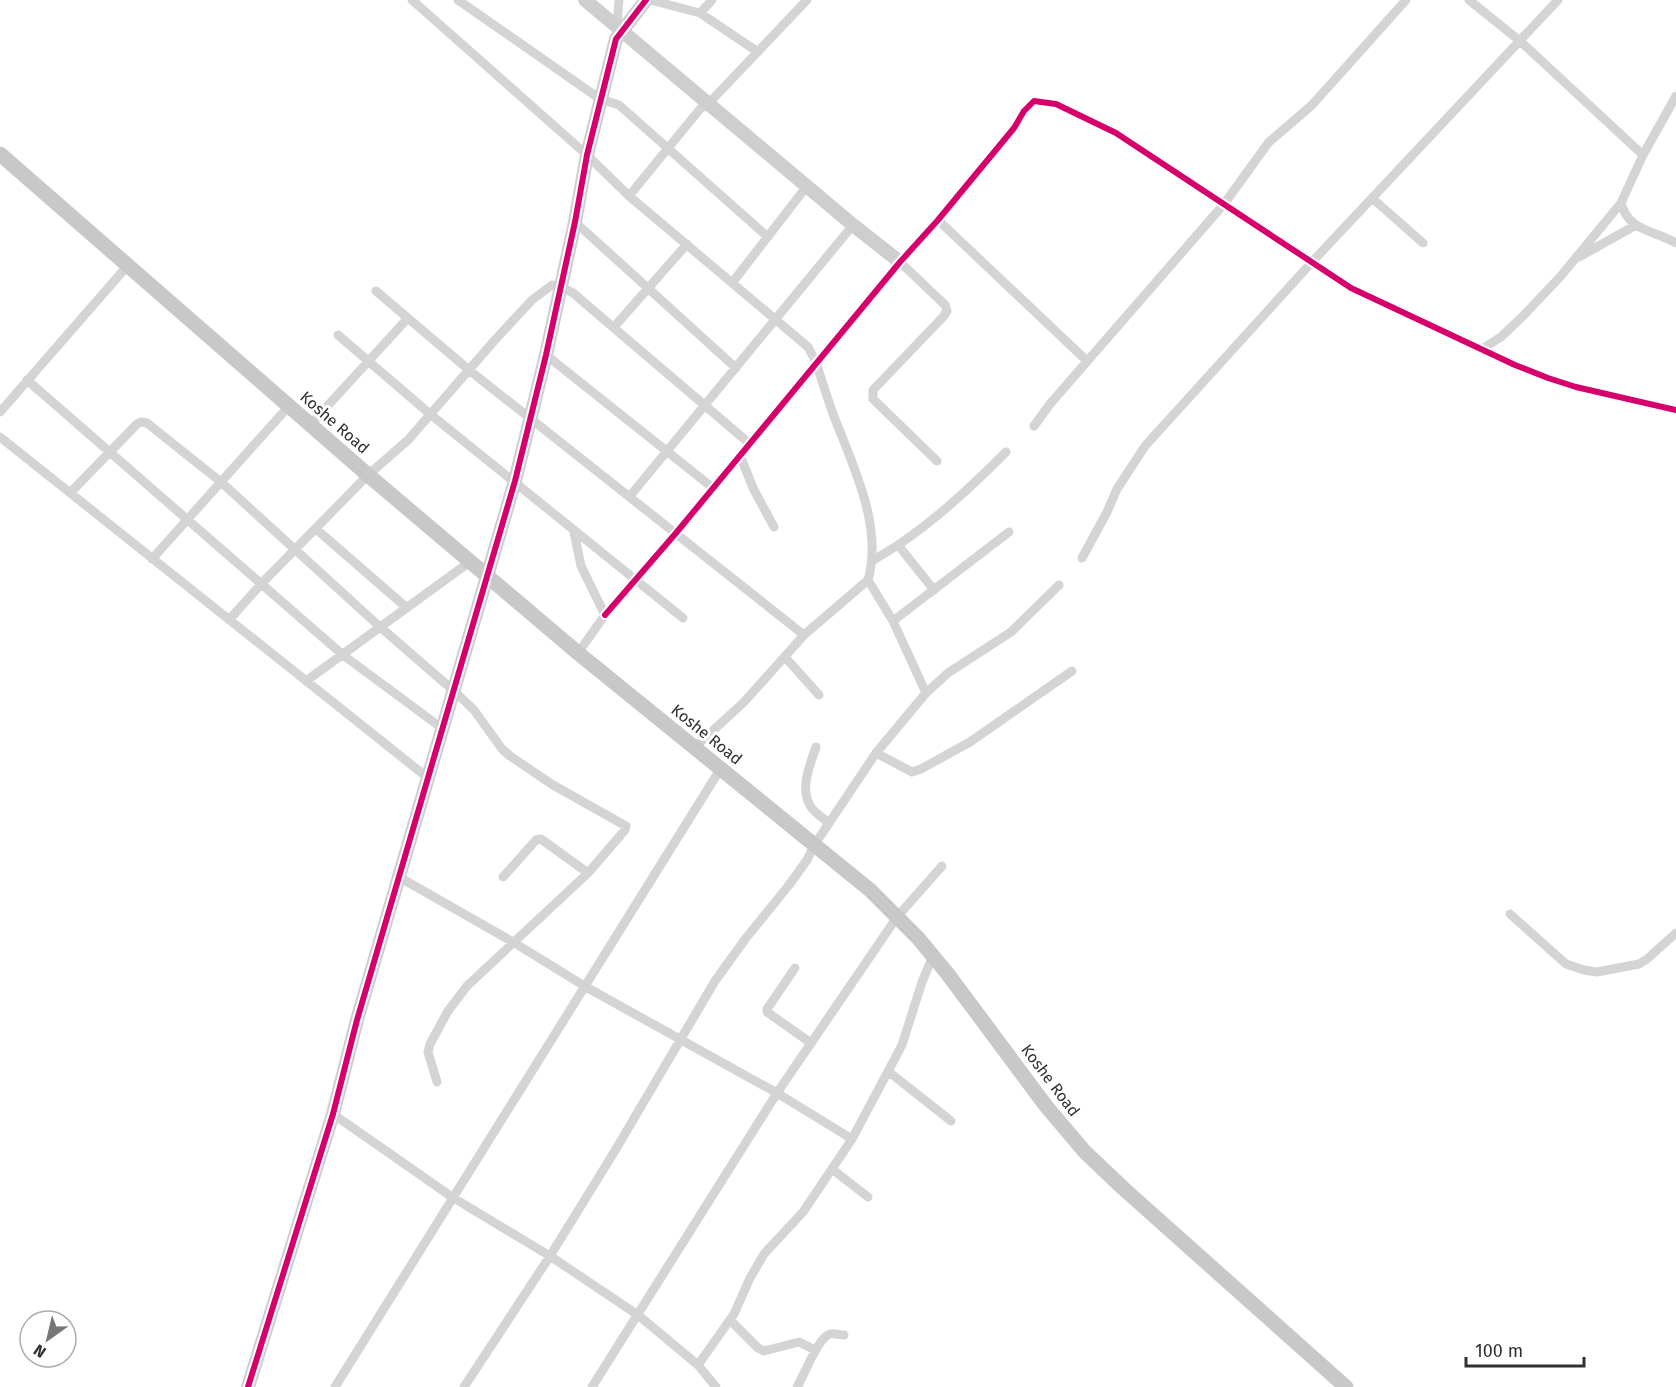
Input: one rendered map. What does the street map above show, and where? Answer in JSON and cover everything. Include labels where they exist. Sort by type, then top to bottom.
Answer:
[{"type":"main road","name":"Koshe Road","points":[[0,154],[129,264],[368,475],[578,652],[870,890],[933,956],[1051,1112],[1085,1152],[1346,1387]]},
{"type":"street","points":[[412,0],[586,155],[628,196],[808,347],[816,362],[863,496],[870,526],[872,561],[868,580],[804,635],[744,702],[694,747]]},
{"type":"street","points":[[458,0],[600,99],[619,105],[768,237]]},
{"type":"street","points":[[585,0],[900,262],[945,305],[946,311],[943,317],[873,390],[873,399],[937,460]]},
{"type":"street","points":[[248,1387],[333,1114],[357,1020],[515,481],[561,287],[586,155],[619,29],[619,0]]},
{"type":"street","points":[[619,29],[648,0],[700,13],[758,52]]},
{"type":"street","points":[[700,13],[712,0]]},
{"type":"street","points":[[628,196],[700,109],[708,104],[807,0]]},
{"type":"street","points":[[1034,426],[1050,404],[1224,204],[1269,142],[1312,105],[1406,0]]},
{"type":"street","points":[[1469,0],[1520,41],[1643,155]]},
{"type":"street","points":[[1082,558],[1117,489],[1139,453],[1312,262],[1558,0]]},
{"type":"street","points":[[1482,349],[1501,337],[1523,316],[1574,260],[1621,203],[1643,155],[1676,96]]},
{"type":"street","points":[[578,652],[605,615],[714,488],[900,262],[938,220],[1034,101],[1056,104],[1116,133],[1351,288],[1482,349],[1563,383],[1676,411]]},
{"type":"street","points":[[732,283],[807,186]]},
{"type":"street","points":[[1372,198],[1423,243]]},
{"type":"street","points":[[1621,203],[1624,214],[1636,225],[1676,243]]},
{"type":"street","points":[[938,220],[1087,361]]},
{"type":"street","points":[[575,222],[736,368]]},
{"type":"street","points":[[630,496],[853,225]]},
{"type":"street","points":[[1574,260],[1636,225]]},
{"type":"street","points":[[614,327],[687,244]]},
{"type":"street","points":[[0,412],[129,264]]},
{"type":"street","points":[[229,620],[368,475],[408,440],[532,300],[552,285],[573,293],[750,444]]},
{"type":"street","points":[[376,291],[469,370],[804,635]]},
{"type":"street","points":[[311,424],[407,319]]},
{"type":"street","points":[[338,335],[430,414],[683,618]]},
{"type":"street","points":[[546,355],[714,488]]},
{"type":"street","points":[[27,380],[108,453],[262,583],[343,655],[443,729]]},
{"type":"street","points":[[152,559],[289,406]]},
{"type":"street","points":[[70,493],[137,424],[147,423],[221,482],[474,710],[502,749],[510,756],[553,785],[626,826],[588,873],[513,942],[458,998],[430,1044],[428,1052],[437,1083]]},
{"type":"street","points":[[0,437],[428,778]]},
{"type":"street","points":[[872,561],[927,525],[959,499],[1006,452]]},
{"type":"street","points":[[740,455],[753,488],[774,527]]},
{"type":"street","points":[[316,529],[407,608]]},
{"type":"street","points":[[574,532],[581,566],[605,615]]},
{"type":"street","points":[[892,621],[1009,532]]},
{"type":"street","points":[[898,545],[934,590]]},
{"type":"street","points":[[306,681],[471,561]]},
{"type":"street","points":[[868,580],[892,621],[926,693]]},
{"type":"street","points":[[464,1387],[550,1256],[715,981],[807,860],[814,844],[876,753],[926,693],[948,673],[1011,632],[1059,585]]},
{"type":"street","points":[[785,657],[819,695]]},
{"type":"street","points":[[876,753],[912,772],[921,769],[970,742],[1072,671]]},
{"type":"street","points":[[816,747],[807,775],[807,798],[811,807],[829,823]]},
{"type":"street","points":[[335,1387],[721,768]]},
{"type":"street","points":[[503,877],[536,840],[541,838],[588,873]]},
{"type":"street","points":[[592,1387],[777,1093],[897,917],[942,866]]},
{"type":"street","points":[[399,877],[586,987],[777,1093],[852,1139]]},
{"type":"street","points":[[1510,914],[1566,964],[1597,972],[1639,964],[1676,933]]},
{"type":"street","points":[[698,1365],[730,1320],[750,1278],[765,1254],[803,1212],[852,1139],[902,1045],[922,982],[933,956]]},
{"type":"street","points":[[795,968],[767,1012],[811,1043]]},
{"type":"street","points":[[889,1072],[951,1121]]},
{"type":"street","points":[[333,1114],[452,1197],[550,1256],[638,1315],[698,1365],[716,1387]]},
{"type":"street","points":[[832,1169],[868,1197]]},
{"type":"street","points":[[730,1320],[758,1348],[764,1351],[799,1342],[815,1350]]},
{"type":"street","points":[[797,1387],[815,1350],[826,1336],[844,1335]]},
{"type":"cycle path","points":[[248,1387],[333,1114],[357,1020],[515,481],[546,355],[587,155],[616,39],[646,0]]},
{"type":"cycle path","points":[[605,615],[676,533],[900,262],[938,220],[1034,101],[1056,104],[1116,133],[1351,288],[1515,365],[1548,378],[1576,387],[1676,410]]}]
